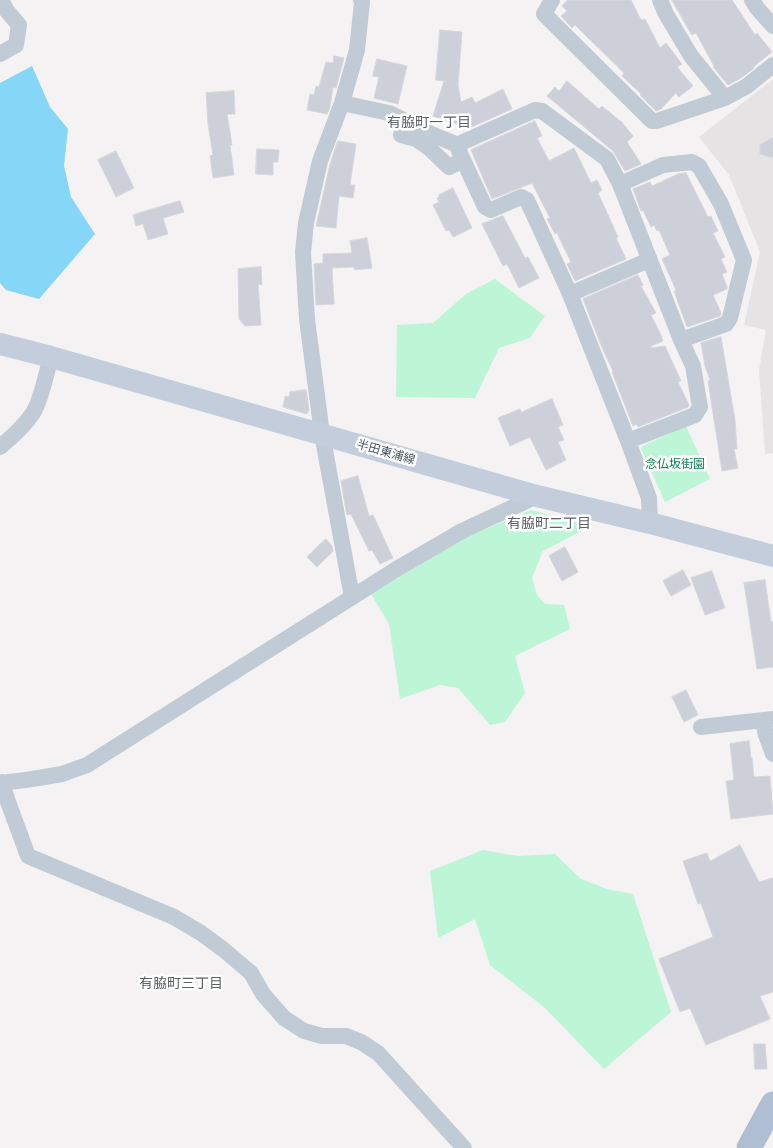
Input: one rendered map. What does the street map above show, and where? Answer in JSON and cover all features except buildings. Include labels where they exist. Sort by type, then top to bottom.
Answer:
[{"type":"main road","name":"半田東浦線","points":[[0,344],[537,496],[650,523],[773,556]]},
{"type":"main road","points":[[749,1148],[773,1104]]},
{"type":"street","points":[[0,54],[16,45],[19,25],[7,11],[1,0]]},
{"type":"street","points":[[352,597],[322,434],[307,319],[303,252],[306,223],[320,161],[342,103],[357,50],[361,0]]},
{"type":"street","points":[[552,0],[544,14],[652,122],[725,98],[747,86],[773,65]]},
{"type":"street","points":[[660,0],[666,14],[691,56],[725,98]]},
{"type":"street","points":[[752,0],[773,26]]},
{"type":"street","points":[[342,103],[389,113],[432,134],[461,153],[485,207],[491,210],[520,197],[528,200],[570,294],[628,441],[648,498],[650,523]]},
{"type":"street","points":[[401,135],[416,139],[429,148],[449,167],[461,153],[463,142],[535,110],[542,111],[607,160],[620,184],[693,366],[700,407],[695,415],[628,441]]},
{"type":"street","points":[[620,184],[663,165],[692,162],[699,166],[721,204],[741,252],[744,260],[730,318],[726,324],[681,340]]},
{"type":"street","points":[[570,294],[649,260]]},
{"type":"street","points":[[0,447],[33,413],[51,357]]},
{"type":"street","points":[[464,1148],[378,1053],[361,1042],[346,1036],[322,1036],[304,1031],[284,1018],[262,994],[251,973],[201,932],[174,917],[28,856],[1,782],[62,774],[87,765],[395,570],[462,531],[537,496]]},
{"type":"street","points":[[701,727],[768,720],[766,735],[773,754]]},
{"type":"shaded area","points":[[773,79],[773,453],[765,454],[759,370],[766,330],[744,325],[760,252],[729,175],[699,137]]},
{"type":"green space","points":[[495,279],[545,316],[530,338],[499,348],[475,398],[396,397],[397,325],[433,323],[466,294]]},
{"type":"green space","name":"念仏坂街園","points":[[686,426],[710,479],[665,502],[641,449],[643,446]]},
{"type":"green space","points":[[531,510],[591,526],[543,551],[532,578],[537,595],[545,604],[564,605],[570,629],[515,656],[525,693],[505,722],[490,725],[458,688],[440,685],[400,699],[389,624],[371,594],[467,537]]},
{"type":"green space","points":[[483,850],[518,856],[555,854],[581,879],[607,889],[633,894],[671,1012],[604,1069],[545,1008],[490,965],[475,919],[438,938],[430,871]]},
{"type":"water","points":[[32,66],[50,107],[68,129],[64,166],[71,197],[95,234],[39,299],[6,290],[0,283],[0,83]]},
{"type":"district","name":"有脇町一丁目","points":[[429,122]]},
{"type":"district","name":"有脇町二丁目","points":[[549,523]]},
{"type":"district","name":"有脇町三丁目","points":[[181,983]]}]
